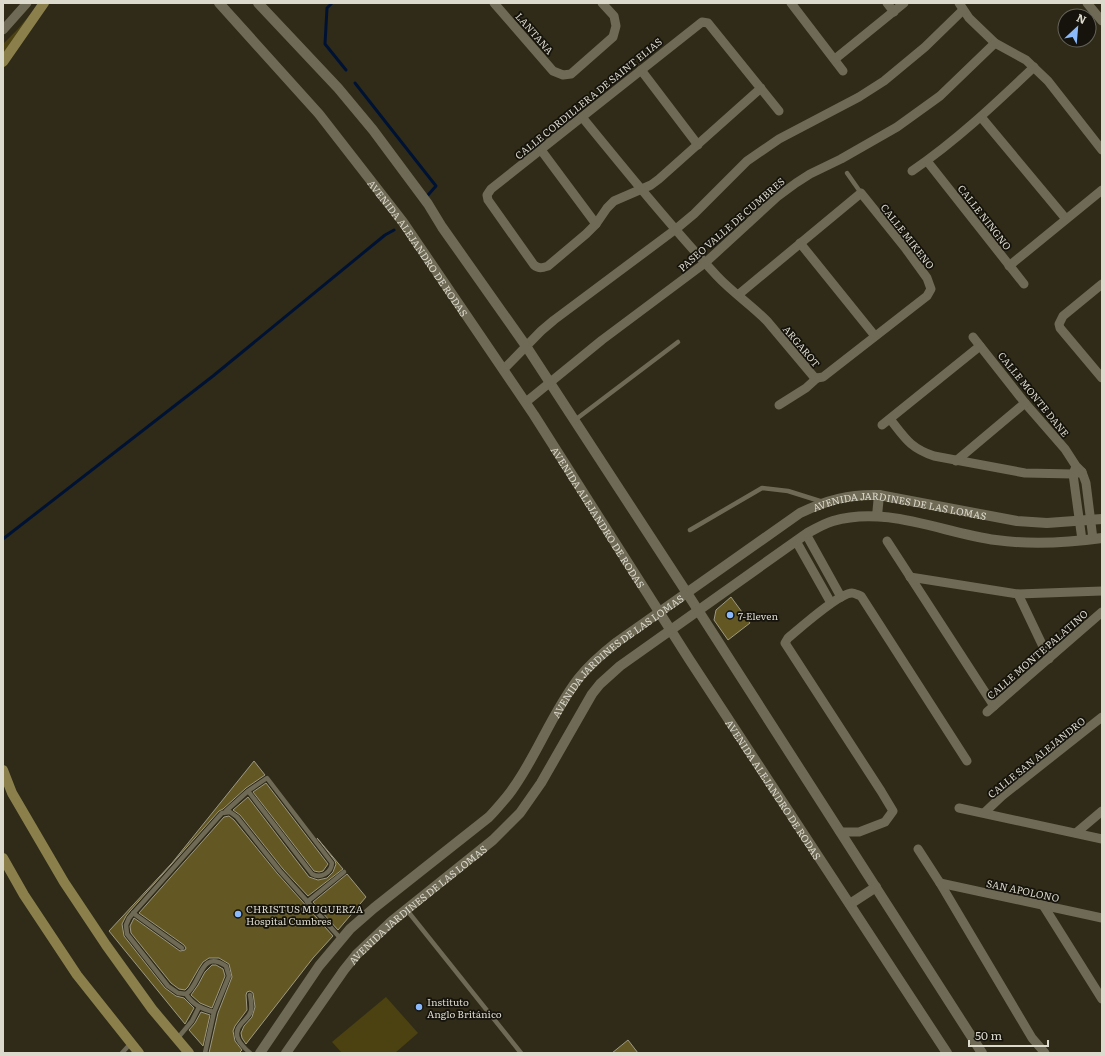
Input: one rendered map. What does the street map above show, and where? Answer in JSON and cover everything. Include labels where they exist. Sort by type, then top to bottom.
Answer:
[{"type":"main road","points":[[3,62],[44,3]]},
{"type":"main road","points":[[3,770],[12,793],[64,882],[115,958],[152,1009],[189,1053]]},
{"type":"main road","points":[[3,858],[24,895],[77,975],[139,1053]]},
{"type":"street","points":[[3,30],[27,3]]},
{"type":"street","name":"AVENIDA ALEJANDRO DE RODAS","points":[[219,3],[282,72],[347,148],[403,222],[526,402],[659,612],[947,1053]]},
{"type":"street","points":[[258,3],[338,88],[373,130],[428,204],[442,227],[526,346],[576,420],[982,1053]]},
{"type":"street","name":"LANTANA","points":[[494,3],[553,70],[563,75],[571,74],[613,37],[616,26],[614,16],[602,3]]},
{"type":"street","points":[[791,3],[843,71]]},
{"type":"street","points":[[887,3],[894,12]]},
{"type":"street","points":[[834,60],[904,3]]},
{"type":"street","points":[[1087,3],[1102,21]]},
{"type":"street","points":[[504,369],[554,320],[694,214],[732,174],[751,157],[784,136],[858,97],[884,80],[925,47],[961,7],[980,29],[995,43],[1026,60],[1034,67],[1057,92],[1102,150]]},
{"type":"street","name":"CALLE CORDILLERA DE SAINT ELIAS","points":[[596,224],[548,266],[540,268],[534,265],[491,206],[487,196],[491,189],[699,23],[708,23],[761,88]]},
{"type":"street","name":"PASEO VALLE DE CUMBRES","points":[[526,402],[602,340],[705,263],[777,197],[796,182],[897,127],[940,96],[995,43]]},
{"type":"street","points":[[912,171],[927,161],[981,117],[1034,67]]},
{"type":"street","points":[[641,70],[698,144]]},
{"type":"street","points":[[541,150],[596,224],[614,201],[659,179],[761,88],[779,111]]},
{"type":"street","name":"ARGAROT","points":[[582,117],[641,189],[705,263],[767,321],[811,374],[817,378],[823,377],[929,294]]},
{"type":"street","points":[[981,117],[1066,219]]},
{"type":"street","name":"CALLE NINGNO","points":[[927,161],[1009,266],[1102,190]]},
{"type":"street","points":[[738,295],[861,193]]},
{"type":"street","name":"CALLE MIKENO","points":[[861,193],[927,278],[931,286],[929,294]]},
{"type":"street","points":[[800,243],[875,336]]},
{"type":"street","points":[[1009,266],[1024,284]]},
{"type":"street","points":[[1102,284],[1063,316],[1060,328],[1102,378]]},
{"type":"street","name":"CALLE MONTE DANE","points":[[973,337],[1025,403],[1065,449],[1077,471],[1086,483],[1091,520],[1097,538]]},
{"type":"street","points":[[882,425],[980,346]]},
{"type":"street","points":[[779,405],[806,388],[817,378]]},
{"type":"street","points":[[956,461],[1025,403]]},
{"type":"street","points":[[890,419],[906,440],[917,450],[934,456],[1025,473],[1077,471]]},
{"type":"street","name":"CALLE MONTE DANE","points":[[1077,471],[1082,540]]},
{"type":"street","points":[[877,516],[879,495]]},
{"type":"street","name":"AVENIDA JARDINES DE LAS LOMAS","points":[[260,1053],[319,966],[341,939],[374,908],[493,812],[503,802],[515,786],[560,706],[578,678],[601,654],[795,516],[824,502],[851,496],[879,495],[1017,521],[1047,523],[1102,519]]},
{"type":"street","name":"AVENIDA JARDINES DE LAS LOMAS","points":[[286,1053],[344,970],[372,939],[406,909],[508,827],[520,813],[542,783],[585,705],[600,684],[620,666],[806,534],[822,525],[834,521],[850,517],[877,516],[903,520],[994,540],[1028,543],[1058,543],[1097,538]]},
{"type":"street","points":[[806,534],[841,597]]},
{"type":"street","points":[[796,541],[831,603]]},
{"type":"street","points":[[887,541],[910,577],[1018,594],[1102,591]]},
{"type":"street","name":"CALLE MONTE PALATINO","points":[[910,577],[991,709],[1102,612]]},
{"type":"street","points":[[840,832],[859,832],[885,822],[892,811],[881,791],[785,643],[788,638],[831,603],[841,597],[851,593],[861,596],[967,761]]},
{"type":"street","points":[[1018,594],[1049,659]]},
{"type":"street","name":"CALLE SAN ALEJANDRO","points":[[984,813],[1002,796],[1102,717]]},
{"type":"street","points":[[958,808],[1102,838]]},
{"type":"street","points":[[1076,833],[1102,810]]},
{"type":"street","points":[[918,849],[940,883],[1032,1038],[1045,1053]]},
{"type":"street","name":"SAN APOLONO","points":[[940,883],[1102,918]]},
{"type":"street","points":[[850,904],[876,887]]},
{"type":"street","points":[[1043,905],[1102,999]]},
{"type":"lane","points":[[847,173],[861,193]]},
{"type":"lane","points":[[576,420],[678,342]]},
{"type":"lane","points":[[690,530],[762,488],[788,491],[824,502]]},
{"type":"lane","points":[[205,1053],[214,1012],[229,976],[228,970],[223,964],[215,961],[205,965],[199,973],[191,991],[186,994],[178,993],[168,986],[127,934],[126,925],[133,913],[222,813],[226,812],[248,790],[267,778],[332,863],[331,868],[322,876],[312,874],[248,790]]},
{"type":"lane","points":[[226,812],[230,812],[237,817],[307,902],[341,939]]},
{"type":"lane","points":[[307,902],[344,872]]},
{"type":"lane","points":[[406,909],[521,1053]]},
{"type":"lane","points":[[133,913],[182,948]]},
{"type":"lane","points":[[186,994],[194,1004],[214,1012]]},
{"type":"lane","points":[[250,995],[252,1009],[238,1027],[237,1034],[240,1044],[250,1053]]},
{"type":"lane","points":[[177,1039],[192,1020],[199,1007]]},
{"type":"lane","points":[[122,1053],[131,1043]]},
{"type":"shaded area","points":[[40,3],[3,55],[3,44]]},
{"type":"shaded area","points":[[386,997],[418,1033],[395,1053],[342,1053],[332,1042]]},
{"type":"building","name":"7-Eleven","points":[[731,597],[750,623],[728,640],[714,620],[716,610]]},
{"type":"building","points":[[254,761],[265,775],[246,788],[219,811],[130,911],[122,924],[124,936],[165,988],[176,996],[184,998],[194,1008],[185,1024],[109,931],[172,863]]},
{"type":"building","points":[[266,783],[328,864],[323,871],[314,871],[253,792]]},
{"type":"building","points":[[248,797],[309,877],[318,880],[327,878],[333,872],[336,864],[317,838],[343,869],[308,896],[283,869],[240,815],[233,810]]},
{"type":"building","points":[[229,816],[333,936],[313,958],[246,1044],[241,1033],[244,1026],[252,1017],[255,1007],[253,993],[250,991],[247,992],[247,1010],[233,1031],[235,1041],[242,1050],[239,1053],[209,1053],[218,1013],[232,977],[229,964],[219,958],[209,958],[203,962],[188,987],[185,990],[179,989],[171,983],[131,933],[130,926],[134,918],[180,951],[185,950],[186,948],[184,945],[139,913],[224,817]]},
{"type":"building","points":[[347,874],[366,897],[338,930],[313,902]]},
{"type":"building","points":[[212,965],[216,965],[223,969],[225,976],[212,1008],[200,1003],[191,995],[205,972]]},
{"type":"building","points":[[201,1012],[210,1015],[203,1046],[189,1030]]},
{"type":"building","points":[[628,1040],[638,1053],[612,1053]]},
{"type":"waterway","points":[[332,3],[327,8],[325,44],[346,70]]},
{"type":"waterway","points":[[355,83],[436,186],[428,195]]},
{"type":"waterway","points":[[3,539],[213,376],[385,235],[394,230]]},
{"type":"place","name":"7-Eleven","points":[[730,615]]},
{"type":"place","name":"CHRISTUS MUGUERZA Hospital Cumbres","points":[[238,914]]},
{"type":"place","name":"Instituto Anglo Británico","points":[[419,1007]]}]
